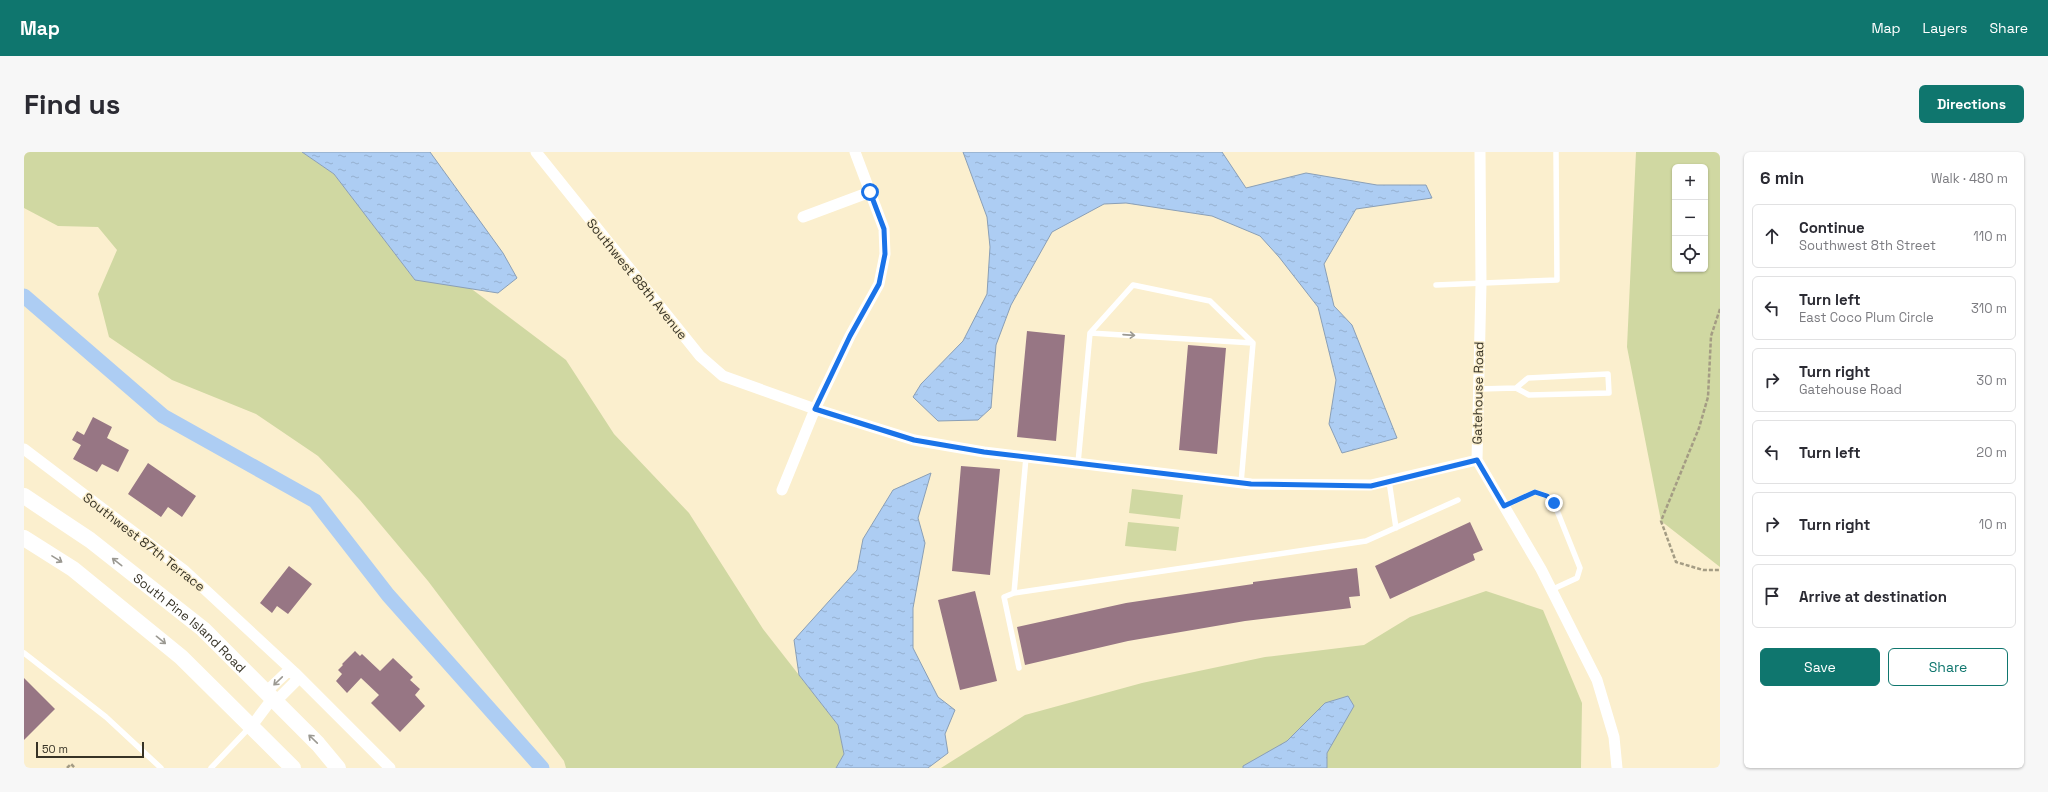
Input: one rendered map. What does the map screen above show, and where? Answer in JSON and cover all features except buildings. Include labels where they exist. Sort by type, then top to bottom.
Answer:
[{"type":"main road","name":"South Pine Island Road","points":[[24,496],[90,540],[203,629],[318,744],[338,768]]},
{"type":"main road","points":[[24,538],[73,569],[181,657],[293,768]]},
{"type":"street","name":"Southwest 88th Avenue","points":[[536,152],[700,356],[723,376],[815,409],[914,440],[984,452],[1241,483],[1371,486],[1477,460]]},
{"type":"street","name":"Gatehouse Road","points":[[1480,152],[1481,284],[1477,460],[1551,590],[1597,680],[1614,737],[1617,768]]},
{"type":"street","points":[[782,490],[815,409],[850,336],[879,284],[885,254],[884,229],[856,153]]},
{"type":"street","points":[[803,217],[870,192]]},
{"type":"street","name":"Southwest 87th Terrace","points":[[24,449],[185,571],[296,673],[390,768]]},
{"type":"street","points":[[250,727],[272,699],[279,698],[296,681],[296,673]]},
{"type":"lane","points":[[1436,285],[1557,280],[1556,152]]},
{"type":"lane","points":[[1078,463],[1090,333],[1133,285],[1210,301],[1253,343]]},
{"type":"lane","points":[[1090,333],[1253,343]]},
{"type":"lane","points":[[1241,483],[1253,343]]},
{"type":"lane","points":[[1479,389],[1516,388],[1529,395],[1609,393],[1608,374],[1528,378],[1516,388]]},
{"type":"lane","points":[[1014,593],[1026,457]]},
{"type":"lane","points":[[1389,481],[1396,528]]},
{"type":"lane","points":[[1504,506],[1535,492],[1547,496],[1554,503],[1580,568],[1577,578],[1551,590]]},
{"type":"lane","points":[[1019,668],[1004,597],[1014,593],[1366,541],[1458,500]]},
{"type":"lane","points":[[24,653],[106,717],[161,768]]},
{"type":"lane","points":[[211,768],[250,727]]},
{"type":"path","points":[[1720,309],[1711,336],[1708,397],[1699,428],[1661,522],[1676,562],[1703,570],[1720,570]]},
{"type":"path","points":[[67,768],[71,764],[75,768]]},
{"type":"green space","points":[[24,152],[302,152],[334,174],[415,280],[469,287],[566,360],[614,434],[689,513],[763,629],[838,725],[844,754],[836,768],[566,768],[564,761],[428,581],[360,500],[318,456],[256,414],[172,380],[109,337],[98,294],[117,250],[98,227],[58,226],[24,208]]},
{"type":"green space","points":[[1636,152],[1720,152],[1720,567],[1661,521],[1627,347]]},
{"type":"green space","points":[[1132,489],[1183,495],[1180,519],[1129,513]]},
{"type":"green space","points":[[1128,522],[1179,527],[1176,551],[1125,546]]},
{"type":"green space","points":[[1486,591],[1543,610],[1582,703],[1581,768],[941,768],[1025,715],[1142,683],[1265,657],[1364,645],[1410,617]]},
{"type":"water","points":[[302,152],[430,152],[503,253],[517,278],[498,293],[415,280],[334,174]]},
{"type":"water","points":[[963,152],[1222,152],[1246,188],[1306,173],[1377,185],[1426,185],[1432,198],[1356,209],[1324,264],[1334,306],[1352,325],[1397,438],[1342,453],[1329,424],[1336,380],[1318,307],[1279,257],[1260,236],[1212,216],[1126,203],[1104,204],[1052,232],[1011,305],[996,345],[991,408],[978,420],[938,421],[913,397],[921,384],[963,341],[987,294],[990,247],[987,217]]},
{"type":"water","points":[[931,473],[918,518],[925,543],[913,608],[913,648],[938,697],[955,710],[945,734],[948,753],[928,768],[836,768],[844,754],[838,725],[799,675],[794,640],[857,570],[863,539],[893,490]]},
{"type":"water","points":[[1348,696],[1354,706],[1327,753],[1327,768],[1243,768],[1243,766],[1287,741],[1325,703]]},
{"type":"waterway","points":[[24,296],[163,416],[315,501],[388,595],[542,768]]},
{"type":"route","points":[[870,192],[884,229],[885,254],[879,284],[850,336],[815,409],[914,440],[984,452],[1251,484],[1371,486],[1477,460],[1504,506],[1535,492],[1547,496],[1554,503]]}]
